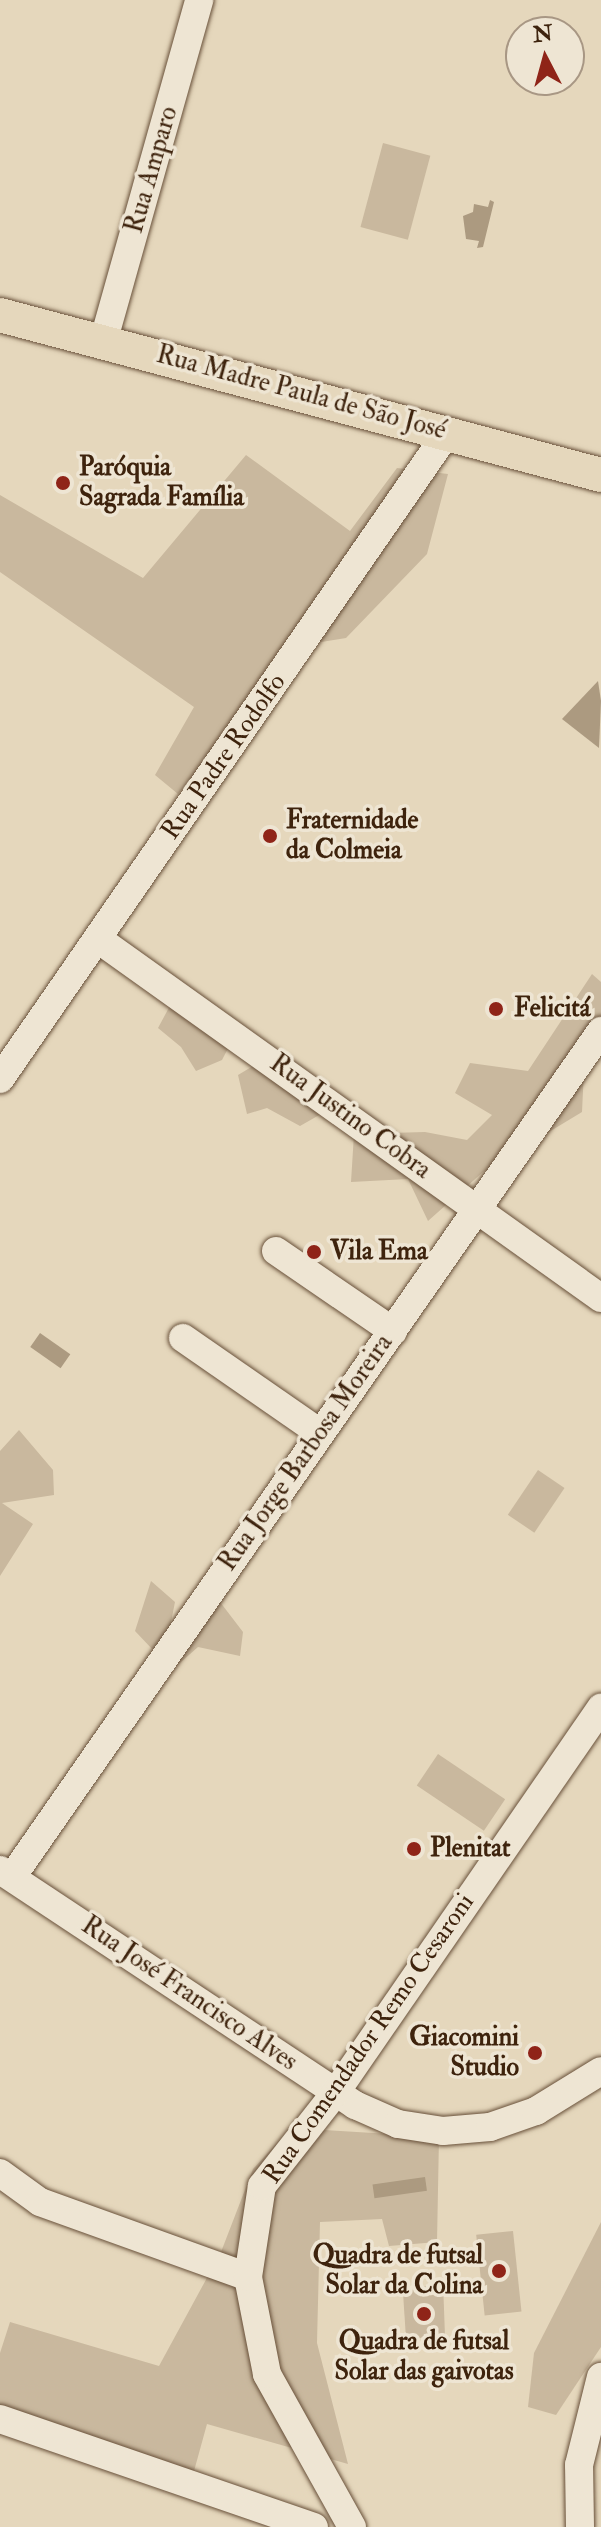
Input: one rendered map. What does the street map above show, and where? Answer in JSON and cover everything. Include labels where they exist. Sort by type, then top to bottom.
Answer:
[{"type":"main road","name":"Rua Madre Paula de São José","points":[[0,315],[104,339],[601,475]]},
{"type":"street","name":"Rua Amparo","points":[[104,339],[199,0]]},
{"type":"street","name":"Rua Padre Rodolfo","points":[[0,1079],[447,433]]},
{"type":"street","name":"Rua Justino Cobra","points":[[98,939],[601,1298]]},
{"type":"street","name":"Rua Jorge Barbosa Moreira","points":[[6,1873],[319,1432],[480,1212],[601,1031]]},
{"type":"street","points":[[276,1251],[393,1331]]},
{"type":"street","points":[[183,1338],[319,1432]]},
{"type":"street","name":"Rua Comendador Remo Cesaroni","points":[[352,2527],[267,2374],[248,2277],[262,2186],[336,2092],[601,1708]]},
{"type":"street","name":"Rua José Francisco Alves","points":[[6,1873],[336,2092],[398,2124],[467,2131],[536,2111],[601,2071]]},
{"type":"street","points":[[0,2173],[40,2202],[248,2277]]},
{"type":"street","points":[[580,2527],[583,2435],[601,2377]]},
{"type":"street","points":[[0,2419],[314,2527]]},
{"type":"shaded area","points":[[383,143],[430,156],[408,240],[360,227]]},
{"type":"shaded area","points":[[490,200],[494,202],[483,247],[477,248],[479,241],[466,239],[463,216],[473,212],[474,204],[488,207]]},
{"type":"shaded area","points":[[246,455],[350,531],[397,468],[448,474],[427,554],[346,638],[303,645],[178,794],[155,775],[194,707],[0,572],[0,495],[143,578]]},
{"type":"shaded area","points":[[598,681],[601,701],[599,748],[562,719]]},
{"type":"shaded area","points":[[592,974],[601,982],[601,1026],[585,1049],[582,1112],[483,1172],[428,1221],[408,1179],[351,1182],[354,1134],[425,1132],[467,1140],[492,1115],[455,1093],[470,1063],[528,1071]]},
{"type":"shaded area","points":[[172,1002],[212,1003],[238,1029],[222,1060],[196,1071],[181,1047],[158,1028]]},
{"type":"shaded area","points":[[263,1060],[321,1114],[300,1126],[267,1108],[247,1114],[238,1075]]},
{"type":"shaded area","points":[[40,1333],[70,1354],[61,1368],[30,1347]]},
{"type":"shaded area","points":[[19,1430],[53,1470],[54,1495],[2,1503],[33,1524],[0,1576],[0,1451]]},
{"type":"shaded area","points":[[538,1470],[565,1488],[534,1533],[508,1515]]},
{"type":"shaded area","points":[[151,1581],[175,1602],[171,1622],[188,1628],[217,1598],[243,1632],[240,1656],[198,1647],[172,1670],[135,1631]]},
{"type":"shaded area","points":[[438,1754],[505,1799],[484,1831],[417,1786]]},
{"type":"shaded area","points":[[291,2128],[439,2137],[437,2242],[389,2246],[382,2219],[320,2222],[317,2343],[348,2464],[207,2424],[191,2482],[0,2407],[0,2353],[10,2322],[159,2366],[221,2252],[253,2169]]},
{"type":"shaded area","points":[[425,2177],[427,2191],[374,2198],[373,2184]]},
{"type":"shaded area","points":[[601,2222],[601,2347],[556,2415],[528,2407],[534,2353]]},
{"type":"shaded area","name":"Quadra de futsal Solar da Colina","points":[[513,2231],[521,2312],[485,2315],[476,2235]]},
{"type":"shaded area","name":"Quadra de futsal Solar das gaivotas","points":[[443,2282],[445,2336],[406,2339],[403,2292]]},
{"type":"place","name":"Paróquia Sagrada Família","points":[[63,483]]},
{"type":"place","name":"Fraternidade da Colmeia","points":[[270,836]]},
{"type":"place","name":"Felicitá","points":[[496,1009]]},
{"type":"place","name":"Vila Ema","points":[[314,1252]]},
{"type":"place","name":"Plenitat","points":[[414,1849]]},
{"type":"place","name":"Giacomini Studio","points":[[535,2053]]},
{"type":"place","name":"Quadra de futsal Solar da Colina","points":[[499,2271]]},
{"type":"place","name":"Quadra de futsal Solar das gaivotas","points":[[424,2314]]}]
